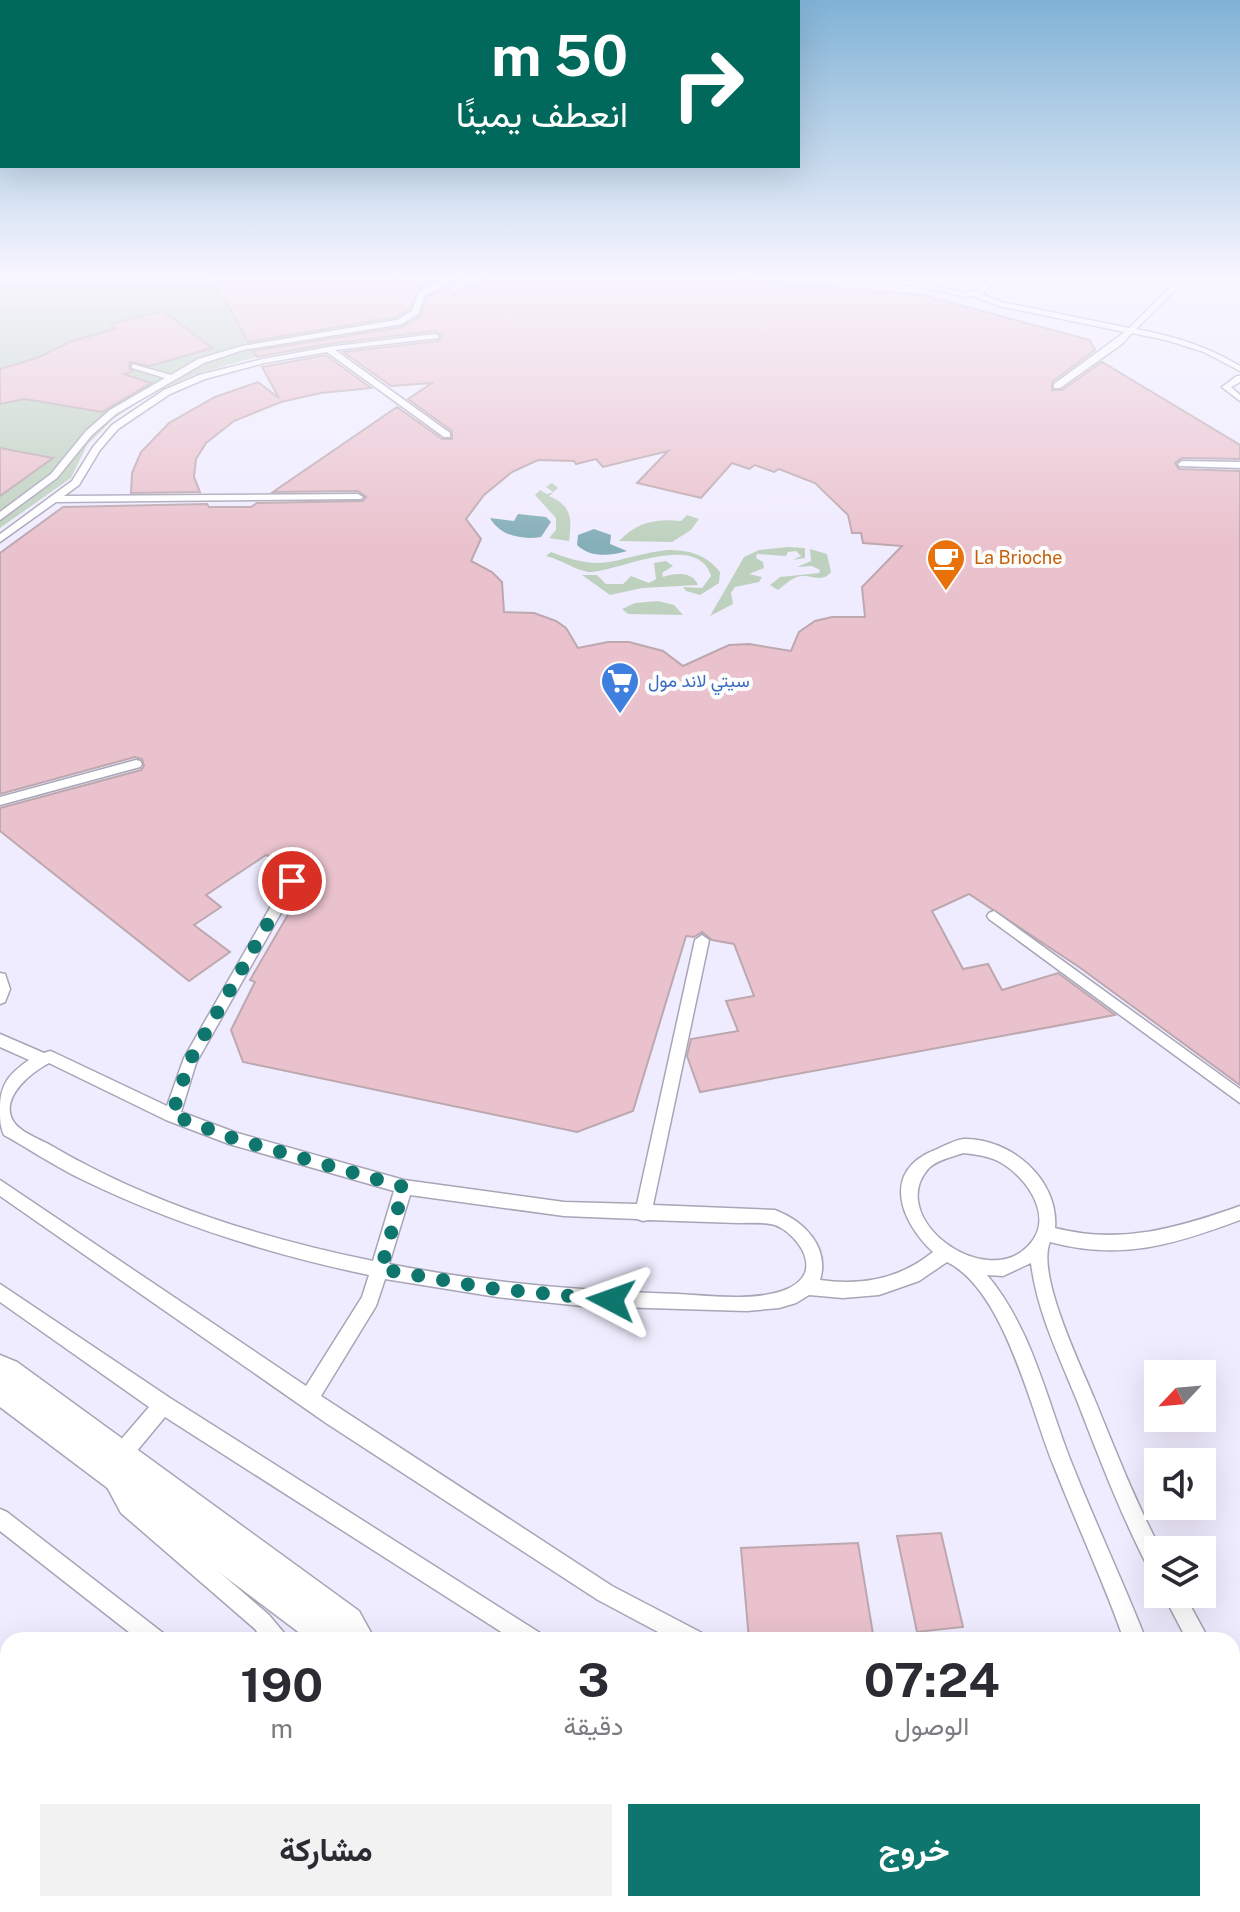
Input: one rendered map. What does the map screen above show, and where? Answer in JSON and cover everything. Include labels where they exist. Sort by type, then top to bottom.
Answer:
[{"type":"street","points":[[0,1378],[342,1632]]},
{"type":"lane","points":[[0,517],[54,476],[100,422],[195,364]]},
{"type":"lane","points":[[0,539],[80,479],[96,449],[115,427],[167,392],[246,364]]},
{"type":"lane","points":[[349,364],[447,435]]},
{"type":"lane","points":[[1057,386],[1087,364]]},
{"type":"lane","points":[[135,366],[172,378]]},
{"type":"lane","points":[[1240,378],[1226,387],[1240,399]]},
{"type":"lane","points":[[1182,464],[1240,465]]},
{"type":"lane","points":[[53,499],[358,497]]},
{"type":"lane","points":[[0,801],[136,764]]},
{"type":"lane","points":[[172,1115],[189,1062],[292,881]]},
{"type":"lane","points":[[994,916],[1240,1097]]},
{"type":"lane","points":[[643,1214],[702,940]]},
{"type":"lane","points":[[0,978],[3,989],[0,998]]},
{"type":"lane","points":[[0,1040],[42,1059],[58,1058],[172,1115],[235,1139],[404,1187],[564,1209],[759,1216],[790,1223],[803,1233],[811,1246],[815,1260],[812,1275],[805,1286],[792,1296],[777,1300],[687,1303],[586,1299],[488,1288],[381,1269],[265,1242],[168,1210],[89,1176],[10,1130],[2,1117],[2,1105],[30,1067],[42,1059]]},
{"type":"lane","points":[[1043,1240],[1026,1259],[1008,1266],[988,1268],[967,1264],[944,1254],[925,1237],[912,1217],[907,1196],[911,1176],[923,1160],[940,1150],[962,1146],[986,1148],[1008,1158],[1028,1173],[1042,1192],[1049,1213],[1043,1240],[1041,1278],[1064,1346],[1132,1517],[1144,1540]]},
{"type":"lane","points":[[0,1187],[309,1398],[605,1593],[680,1632]]},
{"type":"lane","points":[[309,1398],[359,1321],[381,1269],[404,1187]]},
{"type":"lane","points":[[1043,1240],[1116,1247],[1193,1231],[1240,1213]]},
{"type":"lane","points":[[805,1286],[848,1292],[873,1290],[917,1275],[944,1254]]},
{"type":"lane","points":[[967,1264],[1010,1321],[1061,1458],[1132,1632]]},
{"type":"lane","points":[[0,1292],[163,1405],[520,1632]]},
{"type":"lane","points":[[163,1405],[115,1462],[117,1486],[128,1506],[270,1632]]},
{"type":"lane","points":[[0,1519],[146,1632]]},
{"type":"lane","points":[[1181,1608],[1194,1632]]},
{"type":"shaded area","points":[[0,364],[231,364],[193,375],[149,395],[113,419],[87,445],[71,478],[0,528]]},
{"type":"shaded area","points":[[552,483],[558,488],[549,496],[562,504],[569,514],[569,541],[549,538],[556,530],[556,518],[535,495],[540,490],[547,494],[553,492],[546,487]]},
{"type":"shaded area","points":[[518,514],[546,517],[551,522],[541,537],[526,538],[506,533],[490,518],[514,521]]},
{"type":"shaded area","points":[[687,515],[699,519],[691,530],[672,542],[619,541],[646,523],[681,521]]},
{"type":"shaded area","points":[[594,529],[611,535],[610,544],[627,551],[601,555],[577,545],[578,535]]},
{"type":"shaded area","points":[[805,548],[805,558],[793,560],[801,556],[796,551],[788,552],[786,556],[757,554],[756,558],[763,562],[764,568],[749,574],[762,577],[759,582],[735,587],[731,593],[733,604],[710,616],[744,557],[759,550]]},
{"type":"shaded area","points":[[810,549],[827,554],[831,572],[828,575],[821,578],[798,577],[778,590],[770,585],[780,577],[819,573],[820,570],[812,566],[797,567],[811,561]]},
{"type":"shaded area","points":[[667,550],[690,552],[703,557],[720,572],[719,583],[700,595],[686,591],[683,587],[702,588],[711,576],[703,563],[691,557],[658,557],[592,572],[546,556],[551,552],[570,559],[598,563]]},
{"type":"shaded area","points":[[666,561],[673,566],[662,573],[663,577],[688,575],[698,585],[642,588],[610,595],[582,575],[597,575],[606,584],[623,584],[631,576],[649,583],[656,579],[654,563]]},
{"type":"shaded area","points":[[658,601],[674,605],[683,615],[628,614],[622,609],[635,603]]},
{"type":"building","points":[[16,364],[130,364],[133,371],[124,374],[151,383],[102,412],[25,399],[0,404],[0,369]]},
{"type":"building","points":[[339,364],[371,388],[321,393],[281,402],[234,421],[206,443],[196,459],[194,477],[200,492],[131,493],[132,473],[141,452],[169,423],[215,397],[258,382],[279,398],[262,367]]},
{"type":"building","name":"سيتي لاند مول","points":[[360,364],[1076,364],[1052,382],[1052,390],[1062,390],[1099,364],[1106,364],[1240,445],[1240,459],[1182,458],[1175,463],[1179,469],[1240,471],[1240,1085],[1079,967],[969,894],[932,911],[963,969],[988,964],[1002,990],[1058,973],[1115,1015],[700,1092],[687,1056],[691,1039],[738,1031],[726,1001],[754,996],[734,944],[712,940],[702,932],[694,937],[686,936],[633,1111],[577,1132],[243,1062],[231,1030],[255,982],[250,980],[293,906],[284,913],[305,872],[266,855],[206,895],[221,907],[194,925],[230,952],[189,981],[0,831],[0,808],[141,770],[144,766],[142,759],[135,757],[0,794],[0,553],[63,507],[207,504],[209,507],[251,507],[257,503],[363,501],[366,497],[358,491],[273,492],[397,407],[442,439],[452,439],[452,431],[408,399],[432,383],[391,386]],"holes":[[[668,451],[637,483],[701,498],[732,463],[749,469],[755,465],[774,472],[779,469],[815,483],[848,515],[852,533],[861,533],[863,543],[902,546],[862,587],[865,617],[832,617],[815,621],[799,632],[791,651],[749,644],[729,645],[683,666],[663,651],[629,642],[608,642],[578,648],[566,628],[556,621],[534,613],[504,612],[502,582],[492,572],[471,561],[481,539],[466,519],[484,495],[512,472],[538,460],[574,461],[576,464],[596,459],[603,467]]]},
{"type":"building","points":[[0,448],[53,458],[0,496]]},
{"type":"building","points":[[941,1533],[963,1627],[917,1632],[897,1536]]},
{"type":"building","points":[[858,1543],[873,1632],[748,1632],[741,1548]]},
{"type":"place","name":"La Brioche","points":[[946,592]]},
{"type":"place","name":"سيتي لاند مول","points":[[620,715]]},
{"type":"route","points":[[292,881],[189,1062],[172,1115],[235,1139],[404,1187],[381,1269],[488,1288],[611,1300]]}]
